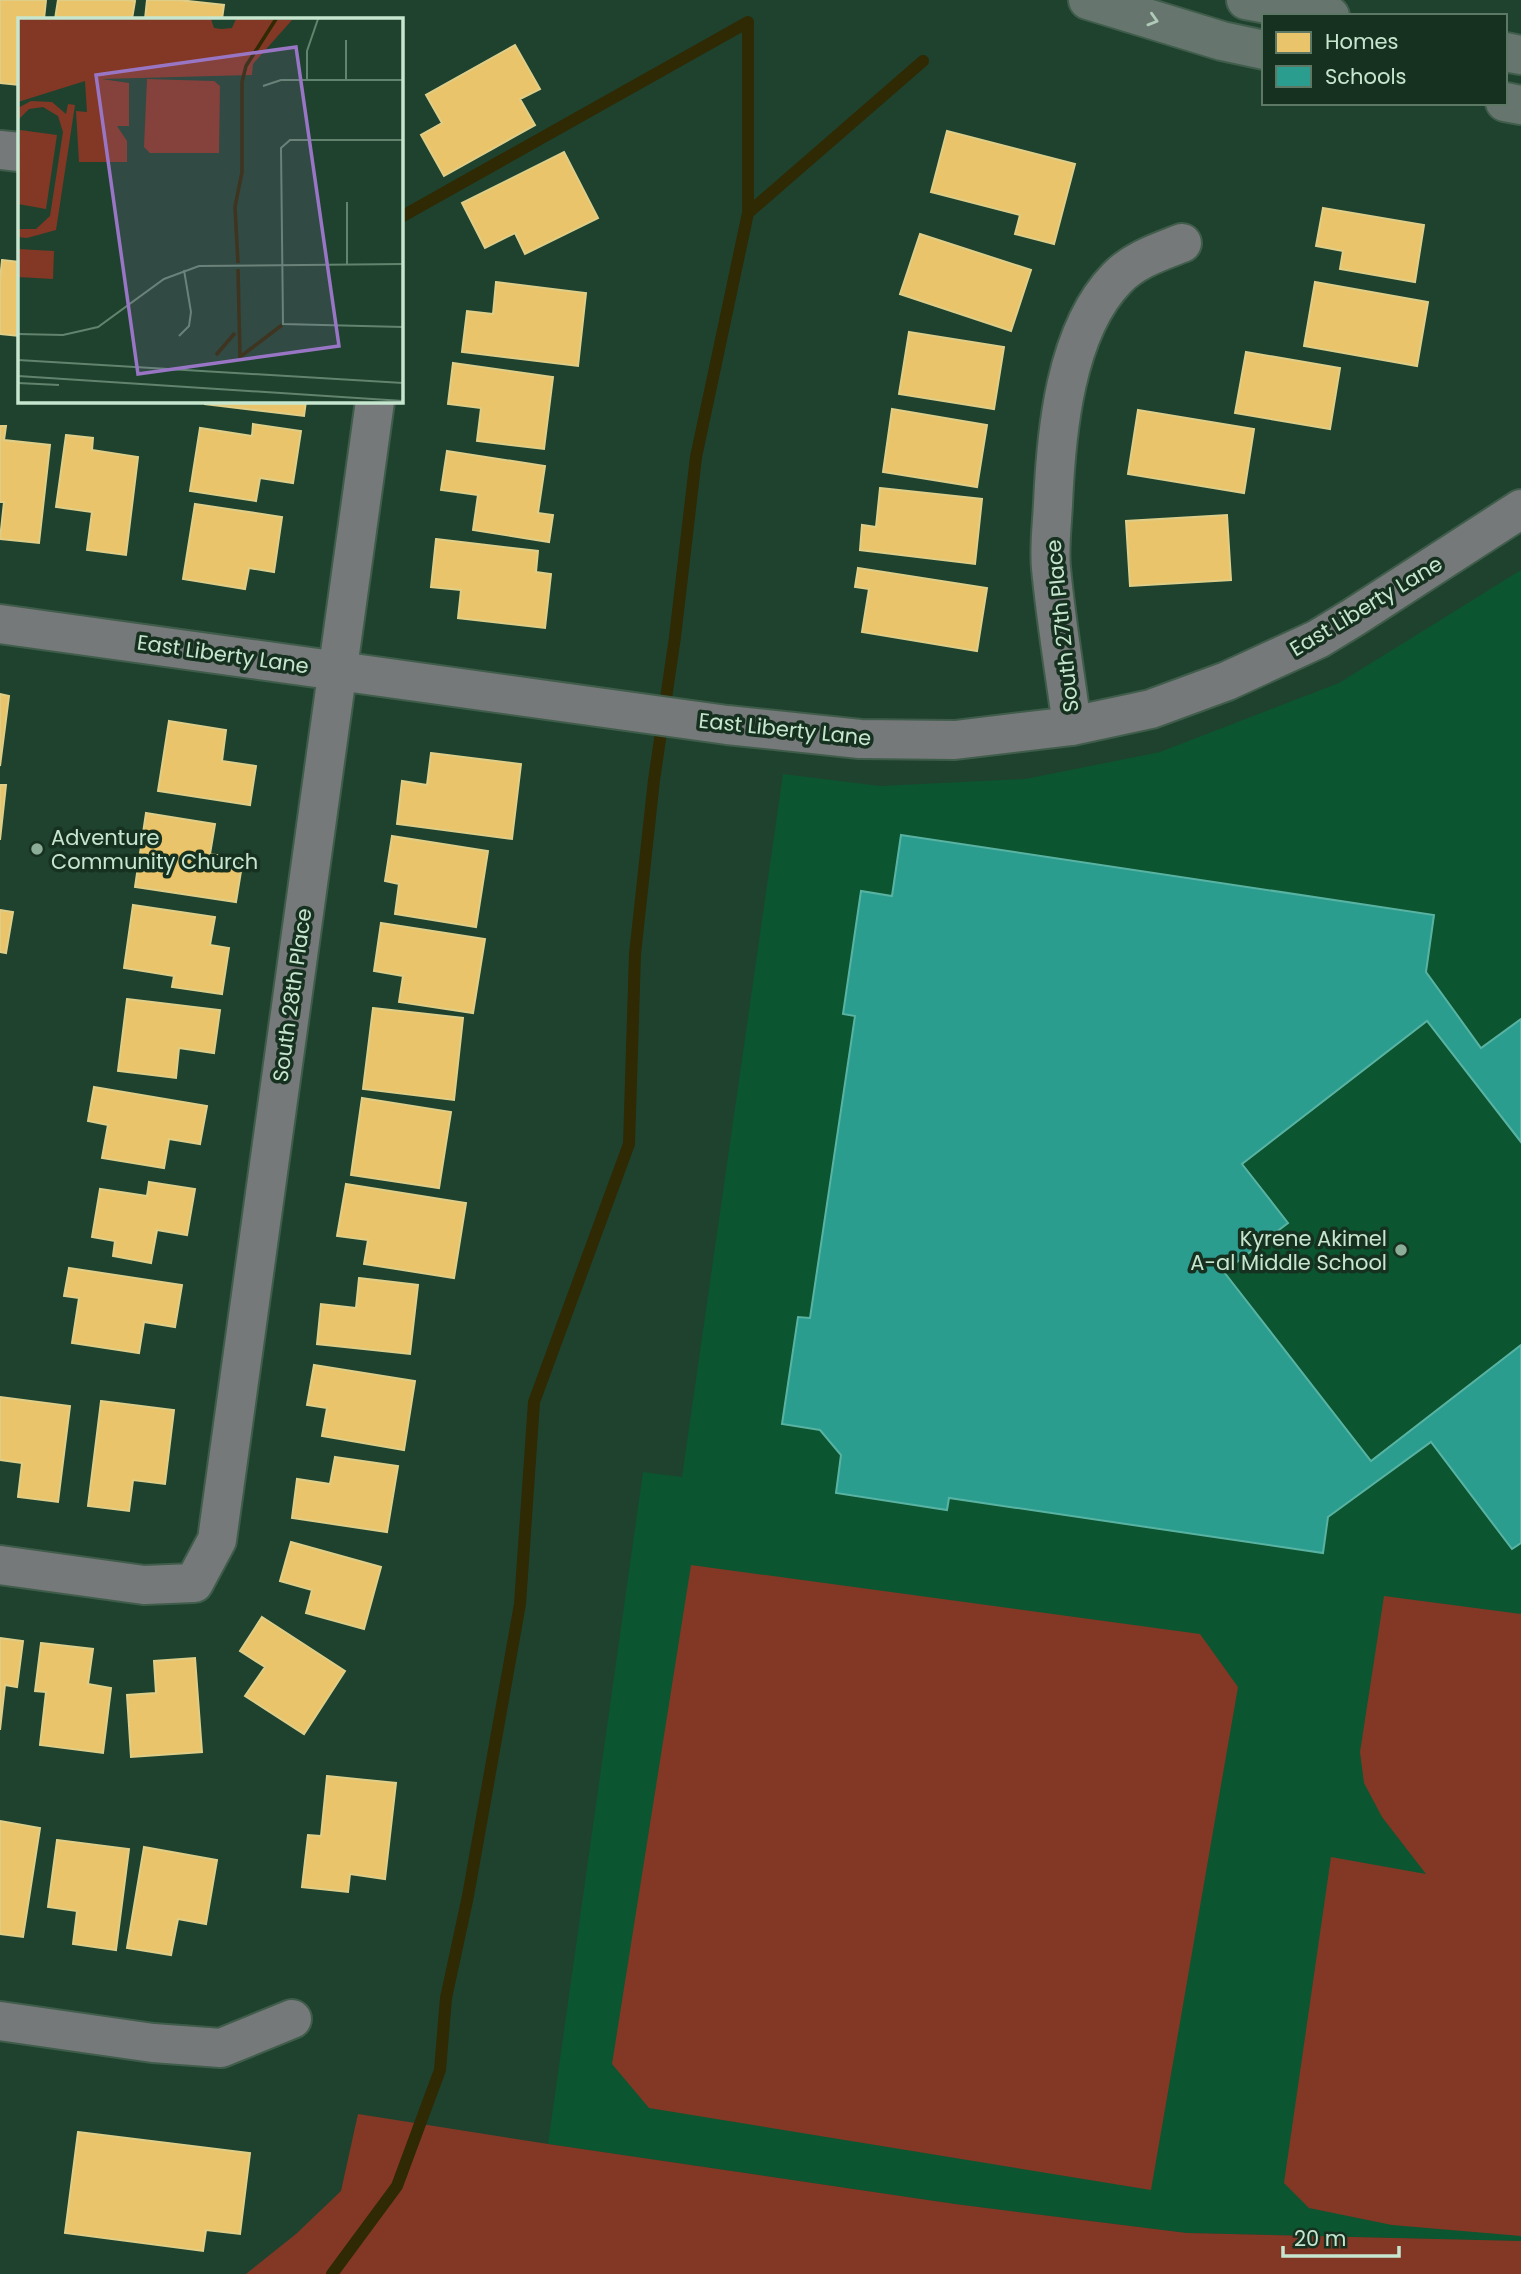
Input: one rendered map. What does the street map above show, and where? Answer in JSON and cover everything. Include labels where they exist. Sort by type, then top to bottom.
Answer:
[{"type":"highway","points":[[1088,0],[1222,41],[1262,50]]},
{"type":"highway","points":[[1246,0],[1320,14]]},
{"type":"street","points":[[0,150],[18,152]]},
{"type":"street","name":"South 27th Place","points":[[1072,726],[1051,565],[1060,410],[1076,352],[1094,307],[1118,276],[1147,256],[1182,243]]},
{"type":"street","name":"South 28th Place","points":[[0,1565],[144,1585],[194,1583],[217,1540],[374,402]]},
{"type":"street","name":"East Liberty Lane","points":[[0,624],[727,725],[860,739],[955,740],[1072,726],[1151,709],[1227,681],[1318,639],[1521,509]]},
{"type":"street","points":[[0,2021],[153,2043],[221,2048],[292,2019]]},
{"type":"shaded area","points":[[1521,570],[1521,2241],[1187,2233],[955,2204],[548,2144],[643,1472],[682,1477],[783,774],[880,786],[1025,779],[1160,752],[1339,683]]},
{"type":"shaded area","points":[[691,1565],[1200,1634],[1238,1687],[1151,2190],[649,2108],[612,2064]]},
{"type":"shaded area","points":[[1384,1596],[1521,1614],[1521,2236],[1392,2225],[1309,2208],[1284,2183],[1331,1857],[1426,1874],[1382,1817],[1364,1783],[1360,1752]]},
{"type":"shaded area","points":[[358,2114],[955,2204],[1187,2233],[1521,2241],[1521,2274],[246,2274],[296,2234],[341,2191]]},
{"type":"building: Homes","points":[[0,0],[46,0],[44,18],[18,18],[18,85],[0,83]]},
{"type":"building: Homes","points":[[58,0],[135,1],[132,18],[55,18]]},
{"type":"building: Homes","points":[[147,0],[224,5],[222,18],[145,18]]},
{"type":"building: Homes","points":[[515,45],[540,89],[520,99],[535,125],[444,176],[421,135],[442,123],[426,95]]},
{"type":"building: Homes","points":[[947,131],[1075,164],[1054,244],[1015,234],[1020,215],[931,192]]},
{"type":"building: Homes","points":[[564,152],[598,218],[525,254],[515,233],[485,248],[462,203]]},
{"type":"building: Homes","points":[[1323,208],[1424,225],[1415,282],[1340,269],[1343,251],[1316,246]]},
{"type":"building: Homes","points":[[920,234],[1031,270],[1011,331],[900,294]]},
{"type":"building: Homes","points":[[2,260],[18,262],[18,336],[0,334]]},
{"type":"building: Homes","points":[[496,282],[586,293],[578,366],[462,352],[467,311],[493,314]]},
{"type":"building: Homes","points":[[1315,282],[1428,302],[1417,366],[1304,346]]},
{"type":"building: Homes","points":[[909,332],[1004,347],[994,409],[899,394]]},
{"type":"building: Homes","points":[[1246,352],[1340,368],[1330,429],[1235,413]]},
{"type":"building: Homes","points":[[453,363],[553,377],[544,449],[477,441],[481,408],[448,404]]},
{"type":"building: Homes","points":[[205,402],[306,402],[304,416]]},
{"type":"building: Homes","points":[[892,409],[987,425],[977,487],[883,472]]},
{"type":"building: Homes","points":[[1138,410],[1254,429],[1244,493],[1128,474]]},
{"type":"building: Homes","points":[[253,424],[301,431],[293,483],[260,478],[256,501],[190,491],[200,428],[252,436]]},
{"type":"building: Homes","points":[[0,426],[6,426],[4,440],[50,445],[39,543],[0,539],[4,502],[0,502]]},
{"type":"building: Homes","points":[[66,435],[93,438],[92,450],[138,457],[126,555],[87,550],[92,512],[56,507]]},
{"type":"building: Homes","points":[[447,451],[545,466],[538,513],[553,515],[549,542],[473,530],[478,495],[441,490]]},
{"type":"building: Homes","points":[[880,488],[982,499],[975,564],[860,550],[862,525],[876,527]]},
{"type":"building: Homes","points":[[195,504],[282,517],[274,572],[249,568],[245,589],[183,579]]},
{"type":"building: Homes","points":[[1227,515],[1231,580],[1130,586],[1126,521]]},
{"type":"building: Homes","points":[[436,539],[538,551],[536,572],[551,574],[545,628],[458,618],[461,590],[431,587]]},
{"type":"building: Homes","points":[[858,568],[987,588],[977,651],[862,632],[869,589],[855,587]]},
{"type":"building: Homes","points":[[0,694],[9,696],[0,766]]},
{"type":"building: Homes","points":[[169,721],[226,730],[222,761],[256,766],[250,805],[158,791]]},
{"type":"building: Homes","points":[[431,753],[521,764],[512,839],[397,824],[402,781],[427,785]]},
{"type":"building: Homes","points":[[0,785],[6,785],[0,840]]},
{"type":"building: Homes","points":[[146,813],[215,824],[210,854],[243,859],[236,902],[135,887]]},
{"type":"building: Homes","points":[[392,836],[488,851],[476,927],[395,914],[399,884],[385,881]]},
{"type":"building: Homes","points":[[133,905],[215,917],[210,945],[229,948],[222,994],[172,987],[174,976],[124,968]]},
{"type":"building: Homes","points":[[0,910],[13,912],[6,953],[0,952]]},
{"type":"building: Homes","points":[[381,923],[485,939],[473,1013],[399,1002],[403,976],[374,971]]},
{"type":"building: Homes","points":[[127,999],[220,1010],[214,1053],[179,1048],[176,1078],[118,1071]]},
{"type":"building: Homes","points":[[373,1008],[463,1018],[454,1100],[363,1089]]},
{"type":"building: Homes","points":[[94,1087],[207,1106],[200,1144],[169,1139],[164,1168],[102,1158],[108,1125],[88,1121]]},
{"type":"building: Homes","points":[[362,1098],[451,1112],[439,1188],[351,1175]]},
{"type":"building: Homes","points":[[149,1182],[195,1189],[187,1235],[157,1230],[151,1263],[113,1256],[115,1241],[92,1237],[100,1189],[147,1196]]},
{"type":"building: Homes","points":[[346,1184],[466,1203],[454,1278],[364,1264],[368,1240],[337,1236]]},
{"type":"building: Homes","points":[[69,1268],[182,1285],[175,1327],[144,1322],[139,1353],[72,1343],[79,1298],[64,1296]]},
{"type":"building: Homes","points":[[359,1278],[418,1285],[410,1354],[317,1344],[321,1304],[356,1308]]},
{"type":"building: Homes","points":[[314,1365],[415,1381],[404,1450],[322,1436],[327,1408],[307,1405]]},
{"type":"building: Homes","points":[[0,1397],[70,1406],[58,1502],[18,1497],[22,1463],[0,1460]]},
{"type":"building: Homes","points":[[101,1401],[174,1410],[165,1484],[133,1480],[129,1511],[88,1506]]},
{"type":"building: Homes","points":[[335,1457],[398,1466],[387,1532],[292,1518],[297,1479],[330,1484]]},
{"type":"building: Homes","points":[[291,1542],[381,1567],[364,1629],[306,1613],[312,1590],[280,1581]]},
{"type":"building: Homes","points":[[262,1617],[345,1671],[304,1734],[245,1696],[265,1667],[240,1651]]},
{"type":"building: Homes","points":[[0,1638],[23,1641],[17,1687],[5,1685],[0,1730]]},
{"type":"building: Homes","points":[[41,1643],[93,1649],[88,1684],[111,1688],[103,1753],[40,1745],[46,1692],[35,1691]]},
{"type":"building: Homes","points":[[195,1658],[202,1752],[131,1757],[127,1695],[156,1693],[154,1661]]},
{"type":"building: Homes","points":[[327,1776],[396,1783],[385,1879],[350,1874],[348,1892],[302,1887],[308,1835],[321,1836]]},
{"type":"building: Homes","points":[[0,1821],[40,1828],[23,1937],[0,1934]]},
{"type":"building: Homes","points":[[57,1840],[129,1849],[116,1950],[73,1944],[77,1911],[48,1907]]},
{"type":"building: Homes","points":[[144,1847],[217,1860],[206,1924],[178,1919],[171,1955],[127,1948]]},
{"type":"building: Homes","points":[[78,2132],[250,2153],[240,2234],[206,2230],[203,2251],[65,2233]]},
{"type":"building: Schools","points":[[901,835],[1434,915],[1426,972],[1481,1048],[1521,1019],[1521,1142],[1427,1021],[1242,1164],[1288,1223],[1224,1272],[1371,1461],[1521,1345],[1521,1543],[1512,1549],[1431,1442],[1328,1517],[1323,1553],[949,1498],[947,1510],[836,1493],[841,1455],[820,1430],[782,1424],[798,1317],[810,1318],[855,1016],[843,1014],[861,891],[892,896]]},
{"type":"waterway","points":[[332,2274],[397,2186],[440,2070],[446,1998],[468,1896],[520,1604],[534,1402],[629,1144],[635,954],[654,780],[675,637],[696,457],[748,213],[748,22],[402,216]]},
{"type":"waterway","points":[[748,213],[923,61]]},
{"type":"place","name":"Adventure Community Church","points":[[37,849]]},
{"type":"place","name":"Kyrene Akimel A-al Middle School","points":[[1401,1250]]}]
